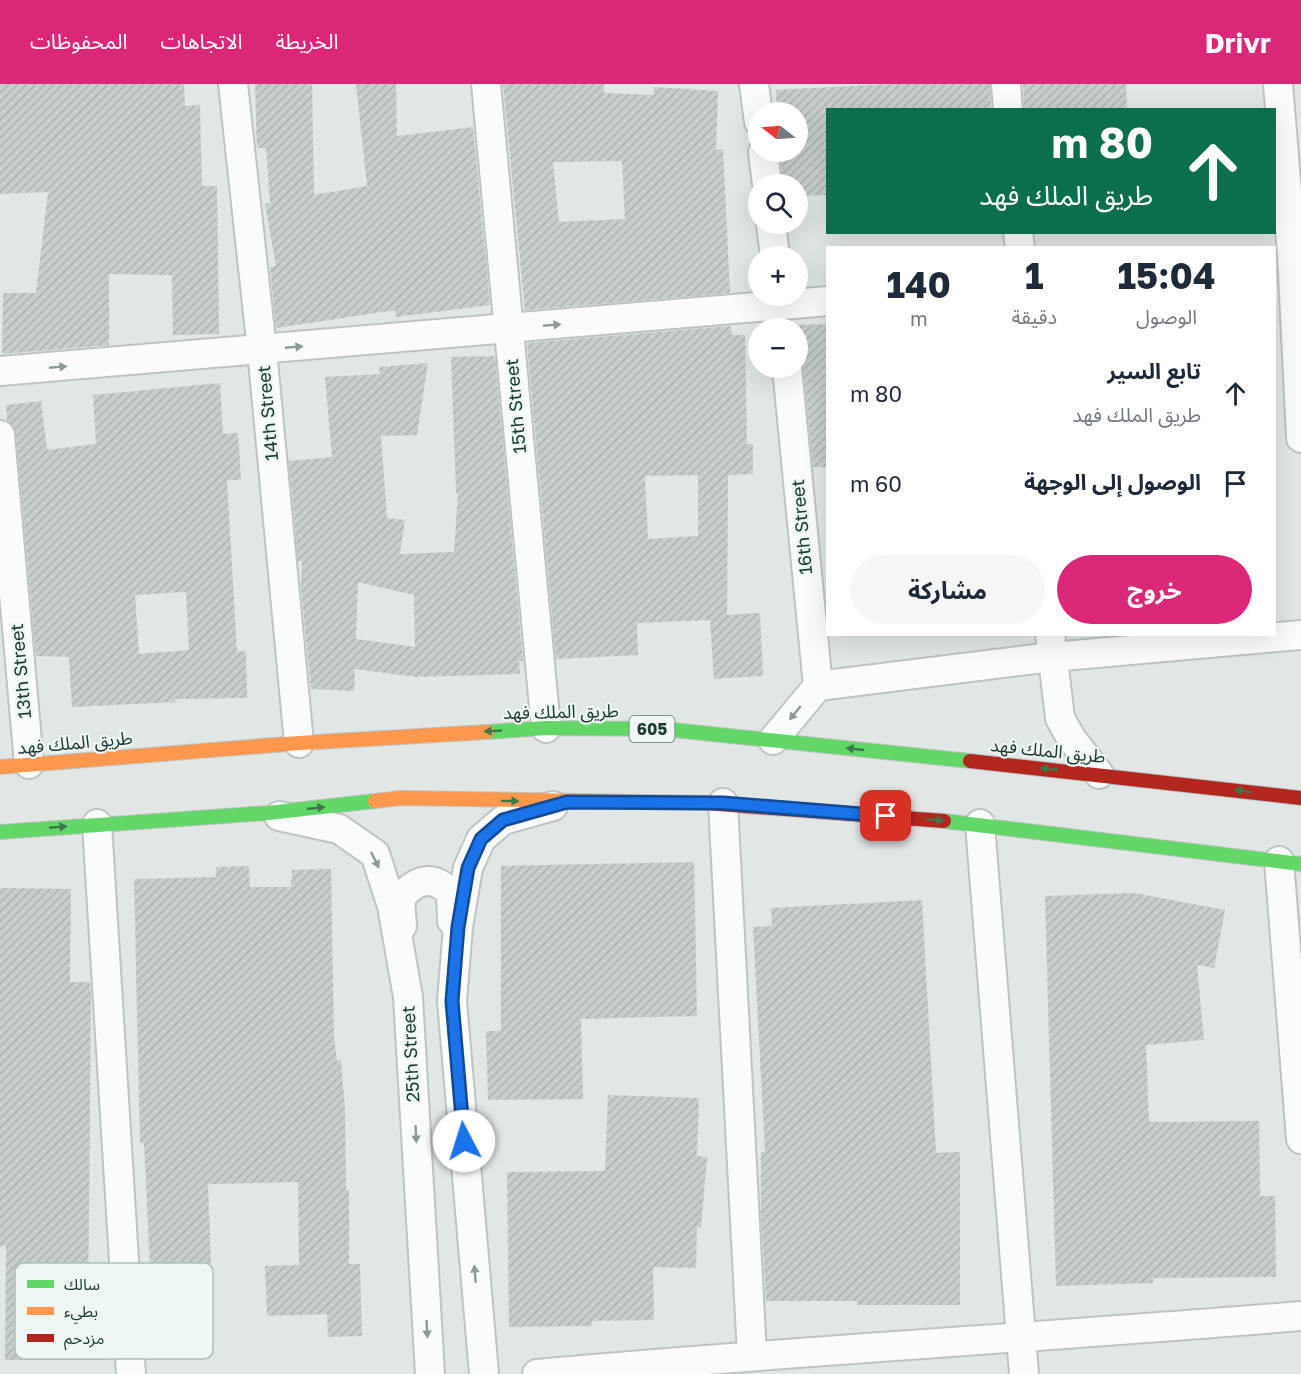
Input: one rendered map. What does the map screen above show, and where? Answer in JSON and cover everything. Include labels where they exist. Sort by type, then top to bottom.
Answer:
[{"type":"highway","name":"طريق الملك فهد","points":[[0,767],[299,743],[546,728],[664,729],[1099,774],[1301,798]]},
{"type":"highway","points":[[0,832],[268,813],[401,798],[723,803],[980,824],[1290,863]]},
{"type":"street","name":"14th Street","points":[[233,84],[262,350],[299,743]]},
{"type":"street","name":"15th Street","points":[[486,84],[546,728]]},
{"type":"street","points":[[754,84],[756,102]]},
{"type":"street","points":[[1006,84],[1008,108]]},
{"type":"street","points":[[1278,84],[1301,438]]},
{"type":"street","points":[[0,371],[509,329],[782,310],[826,302]]},
{"type":"street","name":"16th Street","points":[[788,378],[818,686]]},
{"type":"street","name":"13th Street","points":[[0,435],[29,764]]},
{"type":"street","points":[[773,740],[818,686],[1051,646],[1301,635]]},
{"type":"street","points":[[1051,646],[1060,718],[1071,738],[1099,774]]},
{"type":"street","points":[[452,1001],[458,927],[468,868],[481,839],[503,820],[567,802]]},
{"type":"street","points":[[723,803],[752,1355]]},
{"type":"street","name":"25th Street","points":[[268,813],[339,829],[375,854],[392,906],[408,997],[430,1374]]},
{"type":"street","points":[[97,824],[124,1263]]},
{"type":"street","points":[[980,824],[1024,1374]]},
{"type":"street","points":[[1290,863],[1301,1139]]},
{"type":"street","points":[[408,997],[410,963],[401,925],[400,898],[411,886],[425,881],[440,882],[452,893],[452,1001],[484,1374]]},
{"type":"street","points":[[537,1374],[752,1355],[1021,1339],[1301,1316]]},
{"type":"street","points":[[130,1359],[131,1374]]},
{"type":"building","points":[[0,84],[184,84],[185,106],[200,105],[202,186],[217,186],[219,334],[173,335],[172,275],[109,274],[109,345],[2,354],[3,293],[36,293],[48,192],[0,194]]},
{"type":"building","points":[[255,84],[312,84],[314,195],[367,186],[356,84],[396,84],[397,136],[473,127],[490,305],[396,317],[395,310],[276,328],[270,267],[276,266],[265,204],[270,203],[266,148],[257,148]]},
{"type":"building","points":[[503,84],[604,84],[604,93],[654,95],[654,87],[718,91],[716,150],[723,149],[730,293],[525,310]],"holes":[[[622,161],[625,219],[559,222],[553,162]]]},
{"type":"building","points":[[891,84],[990,84],[991,108],[826,108],[826,195],[808,196],[808,174],[782,174],[781,162],[808,162],[808,102],[777,102],[776,90]]},
{"type":"building","points":[[1023,84],[1126,84],[1127,108],[1024,108]]},
{"type":"building","points":[[826,324],[826,467],[813,467],[804,378],[808,378],[808,325]]},
{"type":"building","points":[[731,326],[732,335],[745,335],[747,444],[753,444],[753,474],[728,475],[727,615],[760,613],[763,676],[714,679],[710,620],[637,623],[638,655],[556,659],[527,343]],"holes":[[[698,475],[698,536],[648,539],[645,476]]]},
{"type":"building","points":[[495,356],[523,661],[519,661],[520,674],[416,677],[355,669],[354,691],[311,689],[301,588],[302,561],[298,561],[289,461],[332,457],[325,377],[380,374],[379,367],[428,363],[417,435],[381,436],[387,518],[405,520],[400,554],[454,552],[458,493],[456,493],[451,357]],"holes":[[[358,582],[414,595],[415,647],[356,639]]]},
{"type":"building","points":[[220,383],[223,434],[238,433],[241,480],[227,480],[237,652],[246,651],[247,698],[175,699],[175,702],[72,707],[69,657],[36,656],[16,434],[7,420],[6,405],[41,401],[47,450],[96,444],[93,395]],"holes":[[[186,592],[189,650],[139,654],[135,595]]]},
{"type":"building","points":[[694,862],[697,1016],[581,1019],[583,1099],[488,1100],[486,1031],[501,1031],[501,866]]},
{"type":"building","points":[[249,866],[250,887],[291,887],[292,870],[331,869],[334,1038],[337,1061],[341,1060],[345,1109],[346,1190],[349,1190],[349,1264],[360,1264],[362,1336],[328,1337],[327,1314],[267,1316],[265,1266],[299,1265],[298,1182],[208,1184],[211,1263],[150,1263],[144,1143],[140,1143],[134,879],[216,877],[216,867]]},
{"type":"building","points":[[0,888],[71,889],[70,982],[90,982],[91,995],[89,1263],[15,1263],[15,1359],[107,1360],[5,1360],[6,1246],[0,1246]]},
{"type":"building","points":[[1134,893],[1225,910],[1214,968],[1197,965],[1204,1040],[1146,1045],[1149,1122],[1259,1121],[1260,1196],[1275,1196],[1276,1277],[1153,1278],[1153,1283],[1056,1286],[1045,896]]},
{"type":"building","points":[[922,900],[936,1153],[960,1152],[960,1305],[857,1305],[857,1301],[766,1301],[761,1212],[761,1152],[765,1152],[753,927],[772,926],[771,908]]},
{"type":"building","points":[[608,1095],[699,1098],[697,1156],[707,1157],[701,1228],[697,1227],[696,1268],[653,1267],[654,1320],[592,1321],[592,1326],[509,1327],[507,1172],[605,1171]]},
{"type":"traffic: fast","points":[[487,732],[546,728],[664,729],[970,761]]},
{"type":"traffic: fast","points":[[0,832],[268,813],[375,801]]},
{"type":"traffic: fast","points":[[944,821],[1301,864]]},
{"type":"traffic: slow","points":[[0,767],[299,743],[487,732]]},
{"type":"traffic: slow","points":[[375,801],[401,798],[705,803]]},
{"type":"traffic: jam","points":[[970,761],[1301,798]]},
{"type":"traffic: jam","points":[[705,803],[944,821]]},
{"type":"route","points":[[464,1141],[452,1001],[458,927],[468,868],[481,839],[503,820],[567,802],[723,803],[886,816]]}]
